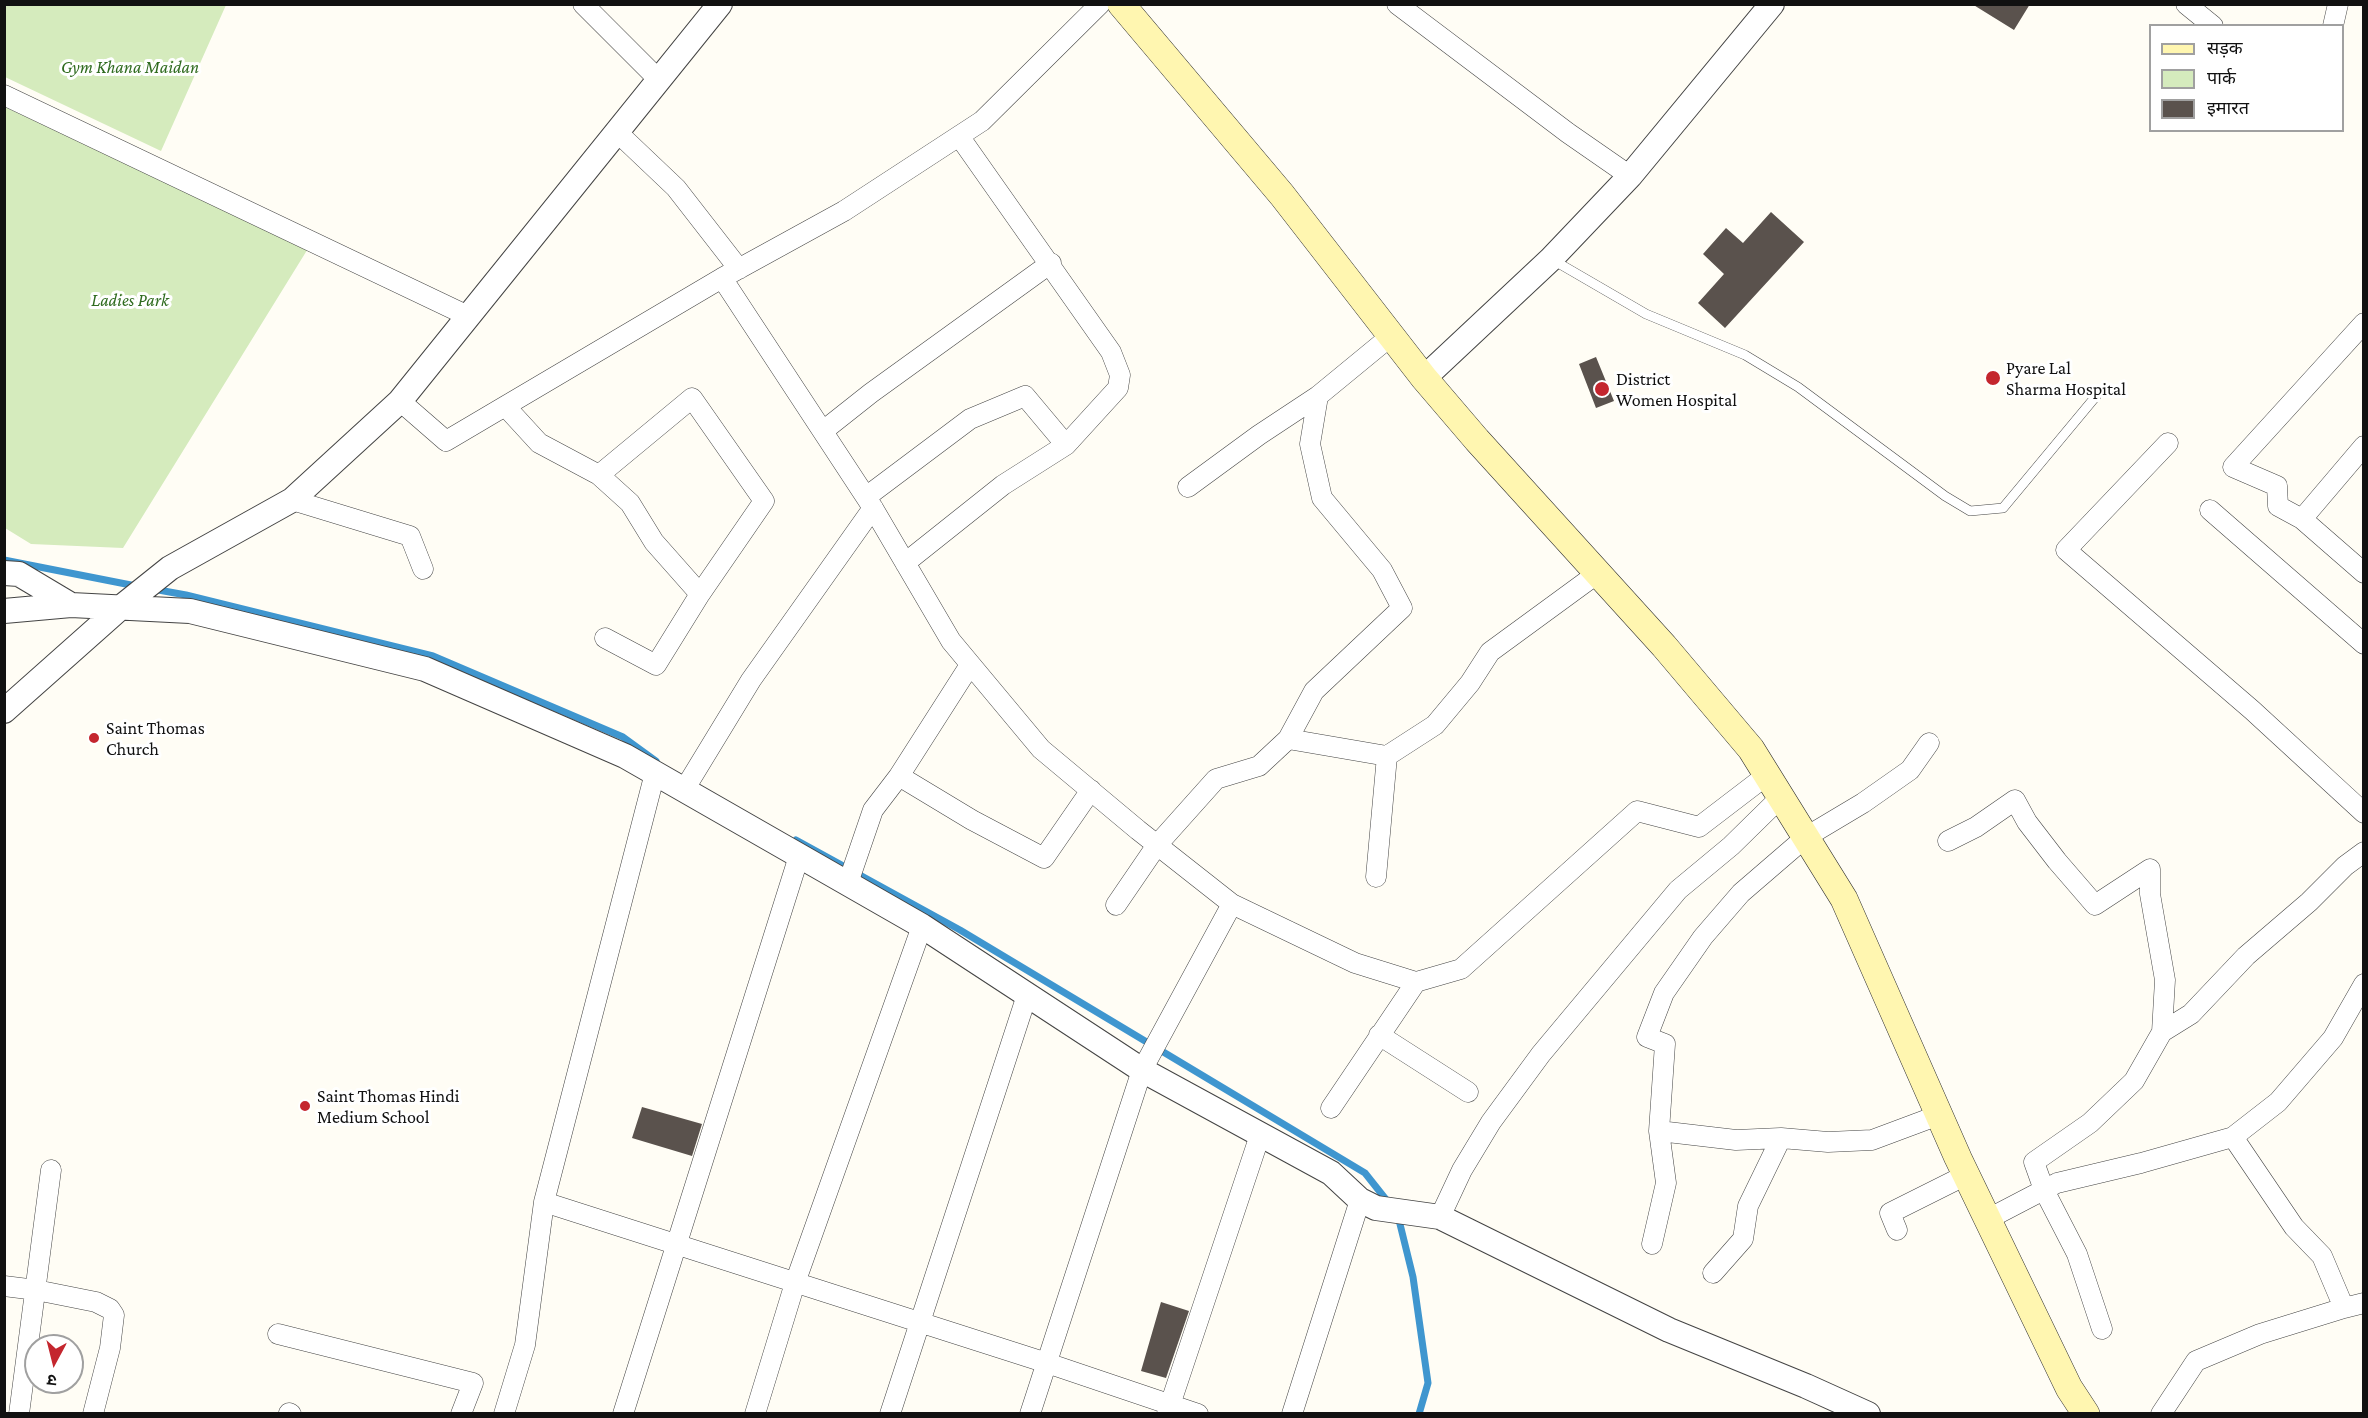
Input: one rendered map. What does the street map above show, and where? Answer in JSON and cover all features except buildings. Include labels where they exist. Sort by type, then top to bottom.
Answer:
[{"type":"main road","points":[[1121,4],[1131,19],[1281,195],[1424,378],[1477,440],[1664,646],[1744,740],[1844,899],[1966,1174],[2069,1388],[2086,1413]]},
{"type":"street","points":[[582,4],[659,80]]},
{"type":"street","points":[[4,711],[120,608],[170,568],[292,500],[399,401],[720,4]]},
{"type":"street","points":[[399,401],[446,441],[731,274],[844,211],[982,121],[1100,4]]},
{"type":"street","points":[[1397,4],[1568,133],[1630,176]]},
{"type":"street","points":[[1424,378],[1551,259],[1630,176],[1772,4]]},
{"type":"street","points":[[2186,4],[2211,24]]},
{"type":"street","points":[[2333,24],[2338,4]]},
{"type":"street","points":[[4,94],[468,316]]},
{"type":"street","points":[[616,132],[676,188],[731,274],[823,431],[869,502],[951,641],[1041,748],[1232,904],[1355,963],[1416,982],[1461,969],[1637,811],[1699,827],[1774,786]]},
{"type":"street","points":[[905,563],[1003,485],[1065,445],[1118,388],[1120,375],[1111,352],[959,136]]},
{"type":"street","points":[[823,431],[1050,263]]},
{"type":"street","points":[[2361,567],[2302,519],[2278,506],[2277,486],[2234,467],[2364,323]]},
{"type":"street","points":[[1188,487],[1259,435],[1318,396],[1391,336]]},
{"type":"street","points":[[685,789],[751,680],[869,502],[970,418],[1025,396],[1065,445]]},
{"type":"street","points":[[1116,906],[1157,845],[1216,779],[1259,766],[1288,739],[1314,691],[1402,608],[1382,570],[1322,498],[1310,444],[1318,396]]},
{"type":"street","points":[[599,475],[692,398],[764,501],[700,594],[656,665],[605,638]]},
{"type":"street","points":[[506,406],[539,443],[599,475],[630,503],[654,542],[700,594]]},
{"type":"street","points":[[2168,443],[2066,550],[2260,717],[2364,813]]},
{"type":"street","points":[[2302,519],[2364,446]]},
{"type":"street","points":[[292,500],[410,536],[423,569]]},
{"type":"street","points":[[2210,510],[2364,644]]},
{"type":"street","points":[[4,573],[19,574],[71,605]]},
{"type":"street","points":[[1288,739],[1388,756],[1435,725],[1470,683],[1490,652],[1598,573]]},
{"type":"street","points":[[4,610],[71,605],[190,611],[425,669],[625,756],[685,789],[922,926],[1142,1070],[1331,1173],[1368,1204],[1429,1215],[1669,1330],[1868,1413]]},
{"type":"street","points":[[848,883],[873,810],[899,776],[970,664]]},
{"type":"street","points":[[1652,1244],[1666,1183],[1659,1131],[1665,1044],[1647,1037],[1664,993],[1703,937],[1741,892],[1806,837],[1863,803],[1910,770],[1929,743]]},
{"type":"street","points":[[1376,877],[1388,756]]},
{"type":"street","points":[[504,1413],[525,1345],[544,1202],[655,773]]},
{"type":"street","points":[[899,776],[972,820],[1044,858],[1091,790]]},
{"type":"street","points":[[1429,1215],[1462,1170],[1491,1122],[1541,1054],[1678,890],[1731,846],[1774,786]]},
{"type":"street","points":[[1948,841],[1976,827],[2015,800],[2027,822],[2057,861],[2096,905],[2150,869],[2150,894],[2165,980],[2162,1032],[2134,1081],[2090,1123],[2034,1162],[2044,1190],[2077,1254],[2102,1329]]},
{"type":"street","points":[[2162,1032],[2191,1014],[2246,956],[2364,852]]},
{"type":"street","points":[[623,1413],[799,856]]},
{"type":"street","points":[[1030,1413],[1142,1070],[1232,904]]},
{"type":"street","points":[[755,1413],[795,1282],[922,926]]},
{"type":"street","points":[[1331,1108],[1416,982]]},
{"type":"street","points":[[1988,1219],[2057,1184],[2233,1137],[2278,1102],[2333,1038],[2364,984]]},
{"type":"street","points":[[890,1413],[1027,995]]},
{"type":"street","points":[[1379,1035],[1468,1092]]},
{"type":"street","points":[[1659,1131],[1736,1140],[1780,1138],[1828,1142],[1872,1140],[1939,1115]]},
{"type":"street","points":[[1169,1409],[1260,1135]]},
{"type":"street","points":[[2161,1413],[2196,1361],[2260,1334],[2354,1306],[2322,1256],[2294,1227],[2233,1137]]},
{"type":"street","points":[[1713,1273],[1743,1239],[1748,1206],[1780,1138]]},
{"type":"street","points":[[19,1413],[51,1170]]},
{"type":"street","points":[[1897,1230],[1890,1213],[1966,1174]]},
{"type":"street","points":[[544,1202],[1047,1363],[1169,1409],[1198,1413]]},
{"type":"street","points":[[1292,1413],[1368,1204]]},
{"type":"street","points":[[4,1286],[96,1302],[110,1309],[114,1315],[110,1348],[93,1413]]},
{"type":"street","points":[[278,1334],[473,1383],[461,1413]]},
{"type":"lane","points":[[1551,259],[1646,314],[1745,355],[1798,387],[1945,496],[1970,511],[2003,508],[2097,395]]},
{"type":"green space","name":"Gym Khana Maidan","points":[[4,5],[226,5],[161,151],[5,77]]},
{"type":"green space","name":"Ladies Park","points":[[5,107],[309,247],[123,548],[31,544],[5,528]]},
{"type":"waterway","points":[[4,560],[136,586]]},
{"type":"waterway","points":[[153,589],[186,595],[433,656],[623,737],[656,761]]},
{"type":"waterway","points":[[796,840],[960,930],[1365,1173],[1388,1202]]},
{"type":"waterway","points":[[1398,1216],[1413,1277],[1428,1383],[1419,1414]]},
{"type":"place","name":"Pyare Lal Sharma Hospital","points":[[1993,378]]},
{"type":"place","name":"District Women Hospital","points":[[1602,389]]},
{"type":"place","name":"Saint Thomas Church","points":[[94,738]]},
{"type":"place","name":"Saint Thomas Hindi Medium School","points":[[305,1106]]}]
